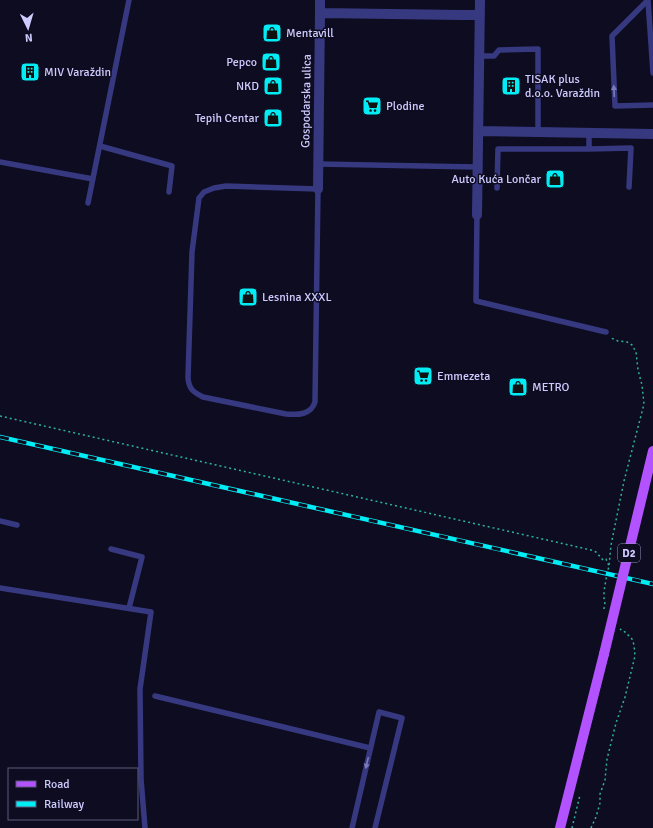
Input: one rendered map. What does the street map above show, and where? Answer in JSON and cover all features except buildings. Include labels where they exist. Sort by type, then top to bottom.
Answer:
[{"type":"main road","name":"D2","points":[[560,828],[653,451]]},
{"type":"street","name":"Gospodarska ulica","points":[[318,190],[320,0]]},
{"type":"street","points":[[477,215],[480,0]]},
{"type":"street","points":[[320,13],[480,15]]},
{"type":"street","points":[[478,131],[653,134]]},
{"type":"lane","points":[[88,203],[129,0]]},
{"type":"lane","points":[[648,0],[653,73]]},
{"type":"lane","points":[[648,0],[612,36],[615,106],[653,105]]},
{"type":"lane","points":[[480,56],[494,56],[499,50],[538,49],[538,132]]},
{"type":"lane","points":[[589,133],[589,149]]},
{"type":"lane","points":[[100,146],[172,166],[169,192]]},
{"type":"lane","points":[[497,188],[498,149],[631,148],[629,187]]},
{"type":"lane","points":[[0,162],[93,179]]},
{"type":"lane","points":[[318,164],[477,167]]},
{"type":"lane","points":[[226,186],[318,190],[314,407],[304,414],[286,414],[203,397],[197,394],[189,386],[188,378],[192,252],[199,198],[204,192],[214,188],[226,186]]},
{"type":"lane","points":[[477,215],[476,301],[606,332]]},
{"type":"lane","points":[[0,521],[17,525]]},
{"type":"lane","points":[[111,549],[142,557],[129,608]]},
{"type":"lane","points":[[0,588],[151,612],[140,689],[141,779],[145,828]]},
{"type":"lane","points":[[155,696],[370,748]]},
{"type":"lane","points":[[352,828],[379,712],[402,718],[375,828]]},
{"type":"path","points":[[604,614],[604,591],[611,545],[624,481],[644,404],[644,394],[638,370],[636,352],[632,345],[627,342],[618,341],[611,338],[606,332]]},
{"type":"path","points":[[0,416],[591,550],[596,552],[603,560],[606,559],[609,566]]},
{"type":"path","points":[[591,828],[600,803],[600,794],[605,780],[607,759],[635,656],[632,639],[619,629]]},
{"type":"railway","points":[[0,437],[653,584]]},
{"type":"place","name":"Mentavill","points":[[272,33]]},
{"type":"place","name":"Pepco","points":[[271,62]]},
{"type":"place","name":"MIV Varaždin","points":[[30,72]]},
{"type":"place","name":"NKD","points":[[273,86]]},
{"type":"place","name":"TISAK plus d.o.o. Varaždin","points":[[511,86]]},
{"type":"place","name":"Plodine","points":[[372,106]]},
{"type":"place","name":"Tepih Centar","points":[[273,118]]},
{"type":"place","name":"Auto Kuća Lončar","points":[[555,179]]},
{"type":"place","name":"Lesnina XXXL","points":[[248,297]]},
{"type":"place","name":"Emmezeta","points":[[423,376]]},
{"type":"place","name":"METRO","points":[[518,387]]}]
